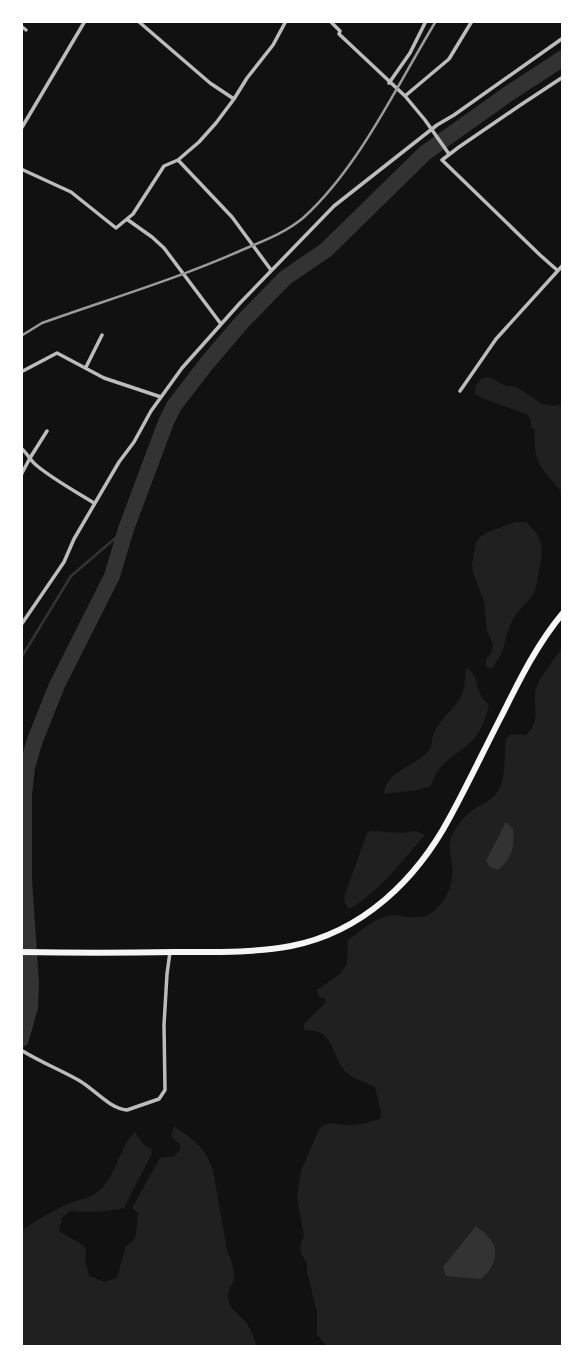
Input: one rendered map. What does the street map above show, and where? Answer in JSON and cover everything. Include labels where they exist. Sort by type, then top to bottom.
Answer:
[{"type":"highway","points":[[21,952],[238,951],[293,945],[352,923],[389,897],[412,874],[438,838],[527,667],[563,612]]},
{"type":"street","points":[[21,129],[85,21]]},
{"type":"street","points":[[138,21],[210,83],[234,99]]},
{"type":"street","points":[[21,169],[71,192],[116,228],[128,220],[164,166],[178,160],[199,142],[273,45],[286,21]]},
{"type":"street","points":[[330,21],[340,31],[339,34],[405,96],[448,153]]},
{"type":"street","points":[[389,83],[410,53],[426,21]]},
{"type":"street","points":[[405,96],[449,59],[472,21]]},
{"type":"street","points":[[21,26],[26,30]]},
{"type":"street","points":[[21,625],[64,562],[94,503],[160,400],[182,368],[221,324],[334,206],[433,130],[563,38]]},
{"type":"street","points":[[557,270],[442,160],[448,153],[563,77]]},
{"type":"street","points":[[178,160],[232,217],[271,270]]},
{"type":"street","points":[[128,220],[164,248],[221,324]]},
{"type":"street","points":[[460,391],[496,339],[563,265]]},
{"type":"street","points":[[86,367],[102,335]]},
{"type":"street","points":[[21,372],[57,353],[104,378],[160,400]]},
{"type":"street","points":[[21,475],[47,430]]},
{"type":"street","points":[[21,449],[47,473],[94,503]]},
{"type":"street","points":[[21,1050],[82,1082],[121,1109],[127,1110],[159,1100],[165,1090],[164,1025],[170,952]]},
{"type":"shaded area","points":[[489,377],[504,385],[516,387],[544,404],[550,406],[563,403],[563,493],[540,465],[535,450],[535,430],[531,427],[528,415],[475,394],[476,385],[481,379]]},
{"type":"shaded area","points":[[516,522],[526,522],[537,534],[541,559],[533,594],[512,621],[502,651],[491,669],[486,667],[486,659],[492,652],[493,644],[487,631],[484,602],[472,564],[476,542],[480,537]]},
{"type":"shaded area","points":[[563,650],[563,1347],[328,1347],[317,1335],[317,1312],[307,1264],[301,1253],[300,1246],[304,1236],[297,1198],[301,1171],[319,1129],[323,1126],[366,1123],[380,1119],[381,1112],[375,1087],[348,1074],[325,1036],[317,1031],[304,1030],[304,1024],[326,1002],[325,998],[319,997],[317,990],[340,974],[347,964],[348,940],[384,917],[425,916],[436,909],[445,898],[452,880],[452,835],[466,816],[491,799],[501,786],[506,739],[511,734],[526,735],[531,729],[538,683]]},
{"type":"shaded area","points":[[466,668],[475,677],[479,691],[489,705],[478,733],[438,770],[431,786],[384,794],[390,779],[430,748],[435,730],[461,696]]},
{"type":"shaded area","points":[[506,822],[513,829],[513,847],[507,861],[498,870],[490,867],[486,861]]},
{"type":"shaded area","points":[[370,831],[416,831],[425,835],[381,884],[350,909],[345,904],[344,897]]},
{"type":"shaded area","points":[[174,1126],[202,1149],[213,1170],[227,1250],[234,1271],[228,1299],[249,1327],[256,1347],[21,1347],[21,1231],[56,1210],[98,1192],[112,1174],[126,1144],[135,1132],[144,1145],[151,1148],[152,1153],[124,1208],[97,1212],[70,1211],[62,1218],[59,1231],[86,1249],[85,1260],[89,1276],[105,1282],[117,1277],[126,1246],[133,1241],[136,1234],[138,1213],[132,1208],[160,1158],[174,1156],[180,1150],[180,1145],[171,1136]]},
{"type":"shaded area","points":[[476,1226],[493,1244],[495,1255],[492,1266],[480,1279],[446,1276],[443,1267]]},
{"type":"waterway","points":[[21,1039],[30,1007],[31,983],[24,880],[24,794],[27,767],[57,685],[112,576],[126,529],[174,406],[242,322],[285,278],[326,250],[425,153],[563,58]]},
{"type":"waterway","points":[[21,658],[71,576],[126,529]]},
{"type":"railway","points":[[21,336],[42,323],[168,280],[217,260],[274,236],[303,218],[323,198],[359,151],[436,21]]}]
